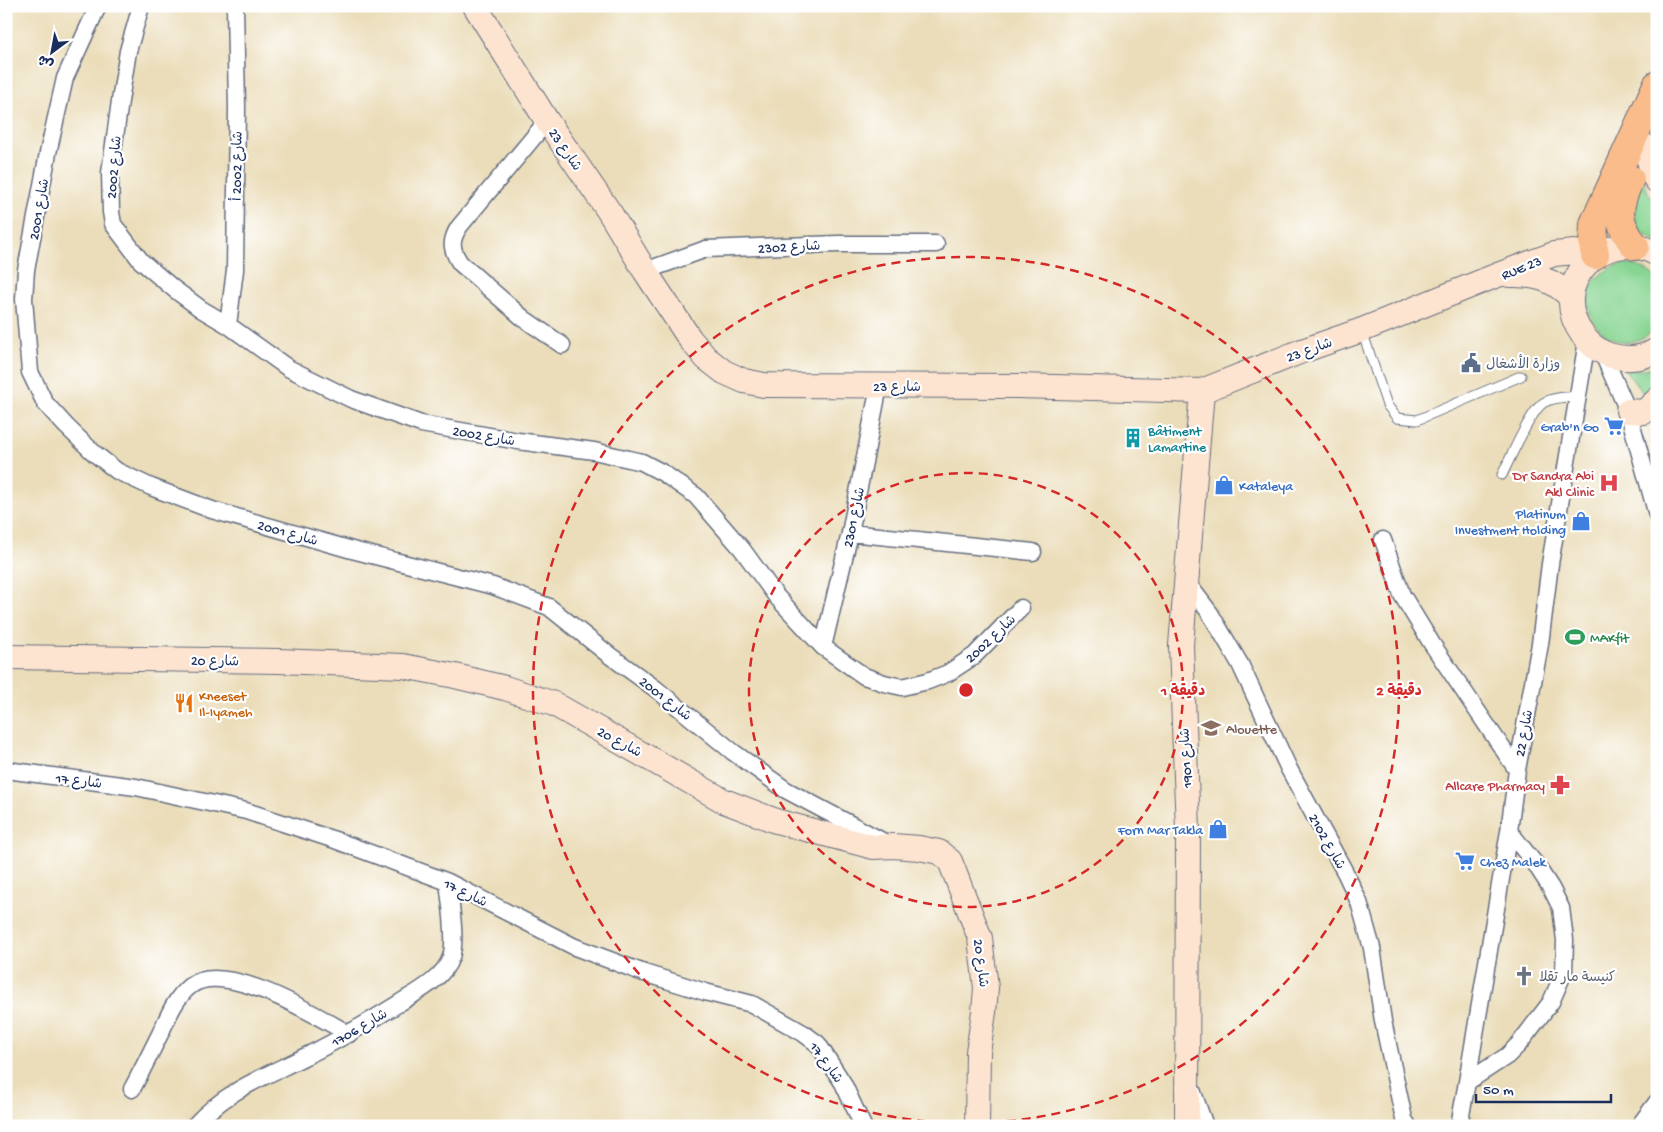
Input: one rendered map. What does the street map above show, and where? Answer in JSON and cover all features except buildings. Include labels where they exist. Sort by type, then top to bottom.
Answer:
[{"type":"highway","points":[[1646,250],[1625,234],[1620,220],[1620,205],[1625,188],[1645,146],[1655,101]]},
{"type":"highway","points":[[1594,256],[1594,224],[1655,101]]},
{"type":"street","name":"شارع 2001","points":[[98,6],[65,78],[48,153],[26,270],[24,299],[30,372],[45,403],[66,426],[94,453],[117,471],[151,487],[204,507],[352,550],[493,586],[549,607],[609,655],[656,688],[734,752],[786,790],[893,846]]},
{"type":"street","name":"شارع 2002","points":[[141,6],[128,50],[110,173],[110,200],[113,224],[141,261],[201,309],[228,325],[288,368],[351,398],[421,424],[518,441],[594,450],[642,462],[663,473],[696,496],[742,550],[776,596],[823,647],[864,676],[902,687],[914,686],[948,673],[974,656],[1021,608]]},
{"type":"street","name":"شارع 2002 أ","points":[[228,325],[235,270],[237,108],[235,6]]},
{"type":"street","name":"شارع 23","points":[[475,6],[547,121],[610,213],[645,271],[690,339],[706,358],[724,372],[744,381],[764,386],[1018,386],[1202,391],[1302,351],[1362,330],[1495,276]]},
{"type":"street","points":[[547,121],[459,226],[454,234],[451,245],[453,253],[460,263],[524,318],[562,345]]},
{"type":"street","points":[[1645,146],[1653,176],[1657,181]]},
{"type":"street","name":"شارع 2302","points":[[645,271],[706,249],[838,244],[936,244]]},
{"type":"street","points":[[1646,250],[1614,247],[1594,256],[1582,268],[1574,282],[1571,298],[1572,313],[1577,328],[1594,347],[1628,411],[1657,515]]},
{"type":"street","name":"RUE 23","points":[[1495,276],[1554,254],[1575,252],[1594,256]]},
{"type":"street","name":"RUE 23","points":[[1495,276],[1521,275],[1541,278],[1565,291],[1571,298]]},
{"type":"street","points":[[1594,347],[1618,358],[1635,358],[1651,354],[1657,350]]},
{"type":"street","name":"شارع 22","points":[[1458,1126],[1509,832],[1516,770],[1540,644],[1550,564],[1578,396],[1594,347]]},
{"type":"street","name":"شارع 2301","points":[[823,647],[850,534],[879,386]]},
{"type":"street","name":"شارع 1901","points":[[1187,1126],[1188,830],[1181,653],[1185,580],[1202,391]]},
{"type":"street","points":[[1628,411],[1644,412],[1657,400]]},
{"type":"street","points":[[850,534],[1034,552]]},
{"type":"street","points":[[1383,540],[1402,595],[1432,644],[1516,770]]},
{"type":"street","name":"شارع 2102","points":[[1185,580],[1210,613],[1240,664],[1289,769],[1360,902],[1372,948],[1383,1021],[1400,1101],[1404,1119],[1408,1126]]},
{"type":"street","name":"شارع 20","points":[[6,657],[269,661],[403,666],[455,676],[506,688],[554,704],[724,801],[776,821],[873,847],[893,846],[939,852],[950,861],[980,938],[986,988],[978,1052],[977,1126]]},
{"type":"street","name":"شارع 17","points":[[6,770],[136,787],[246,811],[336,840],[448,882],[575,947],[644,973],[752,1004],[803,1033],[818,1044],[843,1083],[863,1126]]},
{"type":"street","points":[[1467,1082],[1507,1056],[1532,1030],[1551,1002],[1564,972],[1565,940],[1561,908],[1536,865],[1509,832]]},
{"type":"street","name":"شارع 1706","points":[[194,1126],[222,1099],[265,1074],[311,1054],[349,1034],[416,993],[441,974],[451,958],[454,941],[448,882]]},
{"type":"street","points":[[132,1089],[175,1003],[191,986],[200,980],[218,980],[249,985],[282,997],[349,1034]]},
{"type":"street","points":[[1188,1080],[1205,1126]]},
{"type":"street","points":[[1639,1126],[1657,1102]]},
{"type":"lane","points":[[1362,330],[1387,404],[1397,418],[1418,420],[1521,376]]},
{"type":"lane","points":[[1502,474],[1528,422],[1543,403],[1555,399],[1578,396]]},
{"type":"green space","points":[[1643,177],[1648,193],[1657,201],[1657,241],[1639,230],[1634,214]]},
{"type":"green space","points":[[1623,264],[1641,268],[1657,279],[1657,327],[1638,340],[1620,341],[1605,334],[1594,322],[1588,306],[1590,289],[1601,274]]},
{"type":"green space","points":[[1657,365],[1651,403],[1624,369],[1641,370]]},
{"type":"place","name":"وزارة الأشغال","points":[[1471,363]]},
{"type":"place","name":"Grab'n Go","points":[[1614,426]]},
{"type":"place","name":"Bâtiment Lamartine","points":[[1133,438]]},
{"type":"place","name":"Dr Sandra Abi Akl Clinic","points":[[1609,483]]},
{"type":"place","name":"Kataleya","points":[[1224,485]]},
{"type":"place","name":"Platinum Investment Holding","points":[[1581,521]]},
{"type":"place","name":"MAKfit","points":[[1575,637]]},
{"type":"place","name":"Kneeset Il-Iyameh","points":[[184,703]]},
{"type":"place","name":"Alouette","points":[[1211,728]]},
{"type":"place","name":"Allcare Pharmacy","points":[[1560,785]]},
{"type":"place","name":"Forn Mar Takla","points":[[1218,829]]},
{"type":"place","name":"Chez Malek","points":[[1465,861]]},
{"type":"place","name":"كنيسة مار تقلا","points":[[1524,976]]}]
